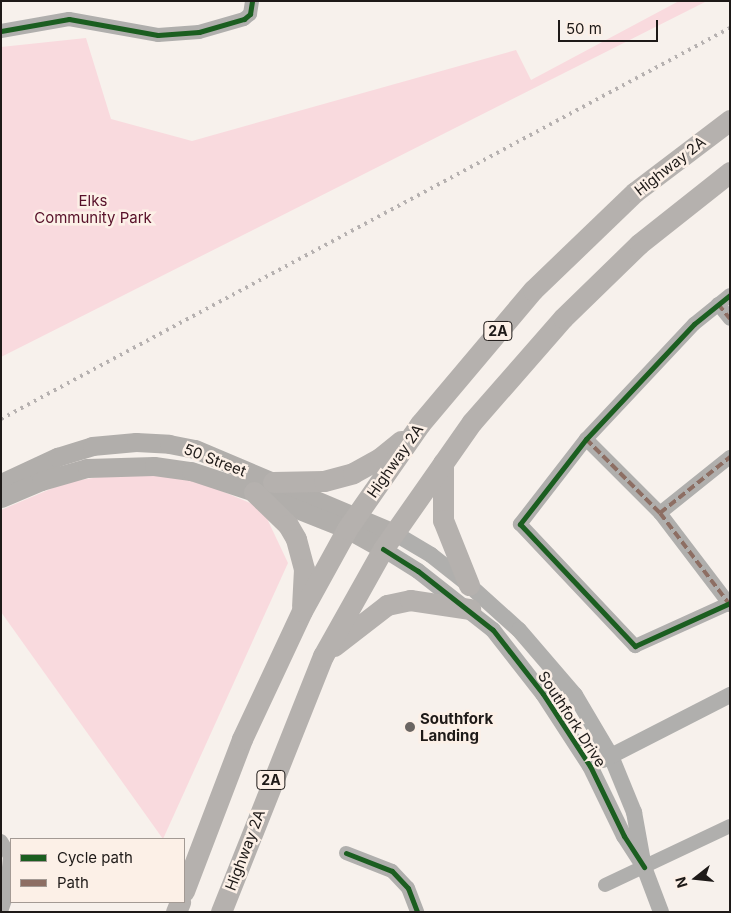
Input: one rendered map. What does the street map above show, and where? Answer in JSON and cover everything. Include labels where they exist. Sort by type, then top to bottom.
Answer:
[{"type":"main road","name":"Highway 2A","points":[[185,888],[242,739],[302,612],[352,522],[420,424],[533,290],[635,192],[730,120]]},
{"type":"main road","name":"Highway 2A","points":[[221,912],[322,656],[389,541],[472,422],[563,318],[639,244],[730,172]]},
{"type":"main road","points":[[273,482],[324,480],[353,472],[380,458],[420,424]]},
{"type":"main road","name":"50 Street","points":[[1,483],[56,457],[92,446],[136,442],[195,449],[273,482],[389,541]]},
{"type":"main road","points":[[443,463],[443,520],[470,585]]},
{"type":"main road","name":"50 Street","points":[[1,498],[65,473],[120,465],[191,471],[352,522]]},
{"type":"main road","points":[[254,492],[288,525],[296,539],[304,569],[302,612]]},
{"type":"main road","points":[[322,656],[374,612],[387,605],[422,601],[470,610]]},
{"type":"street","points":[[1,31],[69,19],[158,35],[199,32],[244,19],[250,14],[252,1]]},
{"type":"street","points":[[586,439],[660,513],[729,604],[634,646],[520,524],[586,439],[694,324],[730,295]]},
{"type":"street","points":[[718,304],[730,319]]},
{"type":"street","points":[[660,513],[730,457]]},
{"type":"street","name":"Southfork Drive","points":[[389,541],[431,555],[470,585],[520,630],[575,695],[611,756],[634,812],[644,867],[661,912]]},
{"type":"street","name":"Southfork Drive","points":[[389,541],[493,630],[543,694],[590,766],[624,836],[644,867]]},
{"type":"street","name":"Southfork Drive","points":[[590,766],[730,695]]},
{"type":"street","points":[[605,884],[730,826]]},
{"type":"street","points":[[1,841],[10,856],[7,894],[1,911]]},
{"type":"street","points":[[346,853],[392,871],[408,888],[416,912]]},
{"type":"green space","name":"Elks Community Park","points":[[679,1],[707,1],[1,357],[1,47],[86,38],[111,119],[192,141],[516,50],[531,80]]},
{"type":"green space","points":[[165,467],[262,508],[288,563],[163,838],[1,612],[1,510],[67,482]]},
{"type":"railway","points":[[1,419],[730,28]]},
{"type":"marked path","points":[[718,304],[730,319]]},
{"type":"marked path","points":[[586,439],[660,513],[730,605]]},
{"type":"marked path","points":[[660,513],[730,457]]},
{"type":"cycle path","points":[[1,31],[69,19],[158,35],[199,32],[244,19],[250,14],[252,1]]},
{"type":"cycle path","points":[[730,295],[694,324],[586,439],[520,524],[635,646],[730,603]]},
{"type":"cycle path","points":[[383,549],[418,571],[493,630],[543,694],[590,766],[624,836],[644,867]]},
{"type":"cycle path","points":[[346,853],[392,871],[408,888],[417,912]]},
{"type":"place","name":"Southfork Landing","points":[[410,727]]}]
